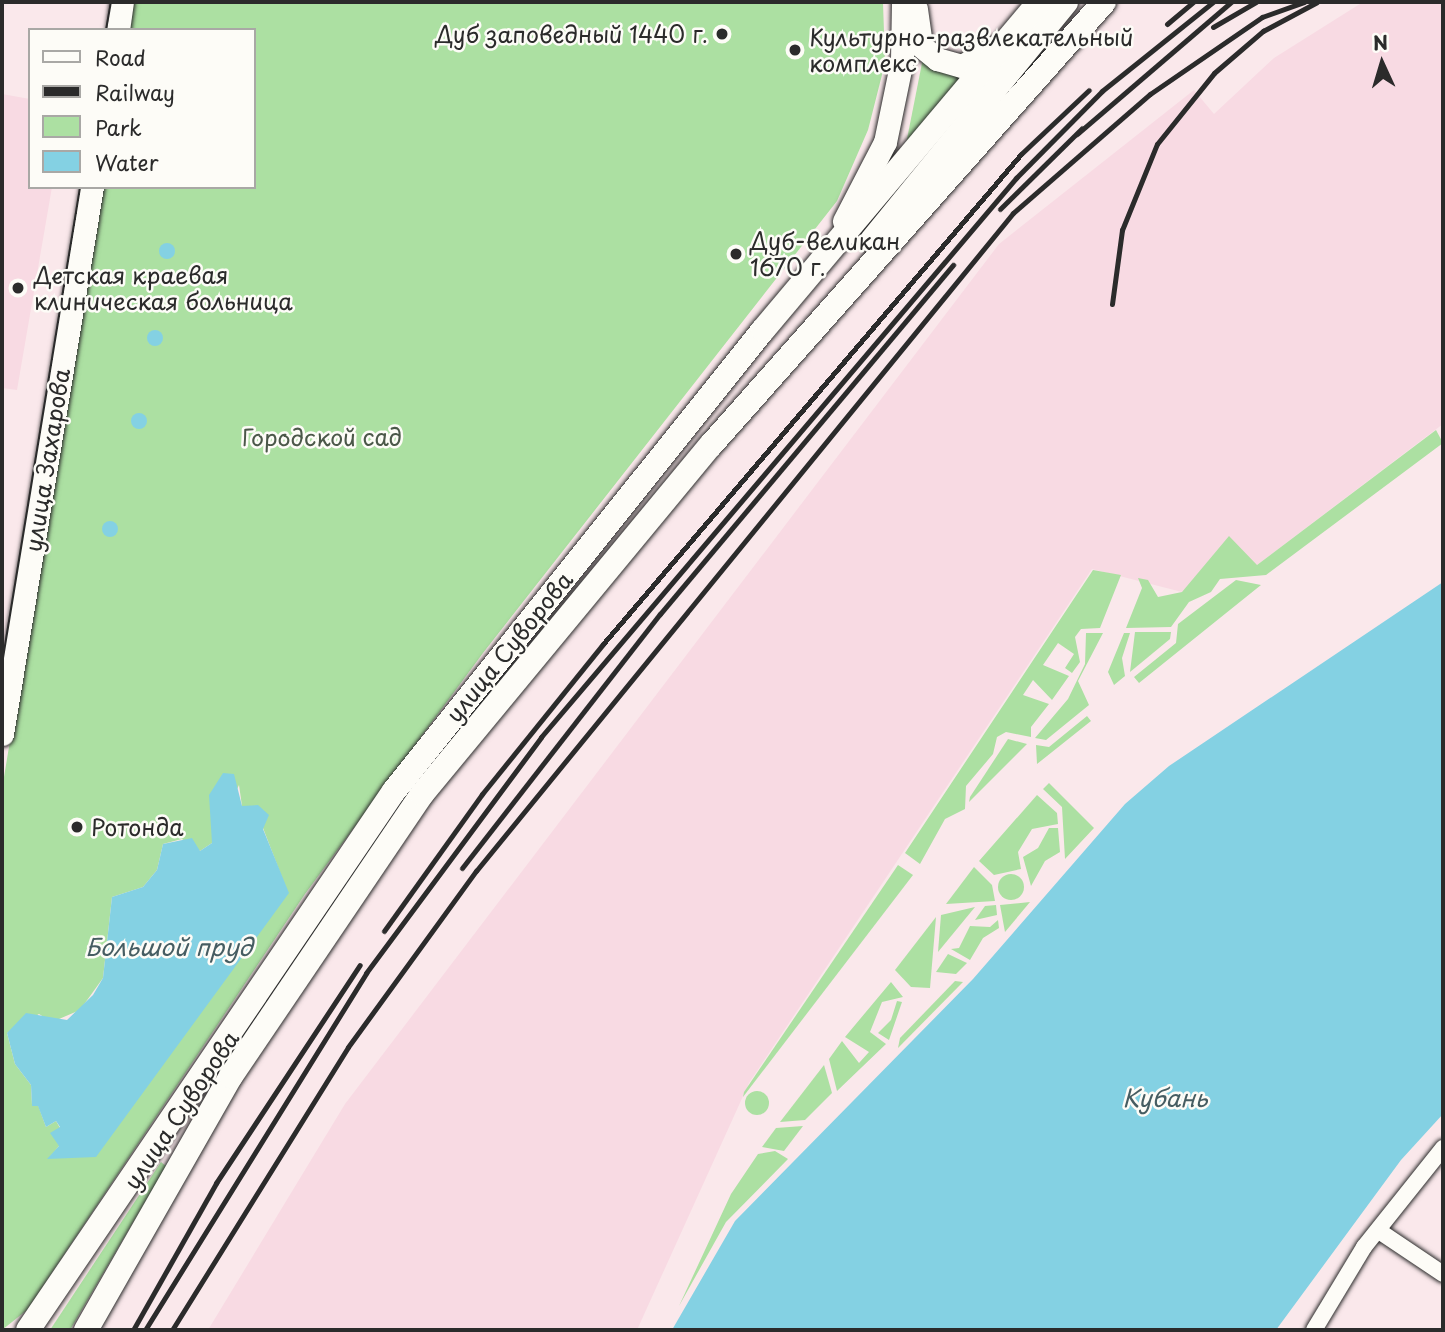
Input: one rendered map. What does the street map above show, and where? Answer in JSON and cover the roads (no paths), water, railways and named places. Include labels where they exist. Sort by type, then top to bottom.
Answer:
[{"type":"main road","name":"улица Суворова","points":[[28,1330],[394,791],[803,284],[1009,37],[1036,16],[1066,2]]},
{"type":"main road","name":"улица Суворова","points":[[86,1330],[231,1076],[422,794],[711,445],[1104,2]]},
{"type":"main road","name":"улица Суворова","points":[[711,445],[1036,16]]},
{"type":"street","points":[[118,28],[122,2]]},
{"type":"street","points":[[803,284],[870,180],[885,142],[902,60],[903,2]]},
{"type":"street","points":[[916,2],[921,46],[937,59],[969,64],[1009,37]]},
{"type":"street","name":"улица Захарова","points":[[2,733],[92,189]]},
{"type":"street","points":[[1314,1330],[1380,1231],[1443,1148]]},
{"type":"street","points":[[1380,1231],[1443,1274]]},
{"type":"water","points":[[164,243],[170,243],[175,251],[173,257],[164,259],[159,254],[159,248]]},
{"type":"water","points":[[152,330],[158,330],[163,338],[161,344],[152,346],[147,341],[147,335]]},
{"type":"water","points":[[136,413],[142,413],[147,421],[145,427],[136,429],[131,424],[131,418]]},
{"type":"water","points":[[107,521],[113,521],[118,529],[116,535],[107,537],[102,532],[102,526]]},
{"type":"water","name":"Кубань","points":[[1443,582],[1443,1114],[1401,1160],[1276,1330],[672,1330],[735,1221],[973,979],[1125,804],[1169,766]]},
{"type":"water","name":"Большой пруд","points":[[223,773],[234,774],[242,806],[258,805],[269,815],[263,829],[289,893],[96,1157],[47,1159],[59,1146],[50,1133],[60,1127],[56,1121],[46,1127],[38,1106],[32,1106],[31,1085],[15,1064],[7,1033],[26,1013],[67,1020],[93,995],[103,978],[112,897],[143,887],[157,870],[163,844],[192,838],[200,851],[212,843],[209,795]]},
{"type":"tram line","points":[[106,28],[111,2]]},
{"type":"tram line","points":[[2,664],[80,189]]},
{"type":"railway","points":[[1167,24],[1193,2]]},
{"type":"railway","points":[[145,1330],[366,973],[541,737],[1016,178],[1102,91],[1213,2]]},
{"type":"railway","points":[[1077,134],[1231,2]]},
{"type":"railway","points":[[1213,27],[1256,2]]},
{"type":"railway","points":[[172,1330],[348,1047],[476,871],[1013,213],[1150,94],[1262,17],[1304,2]]},
{"type":"railway","points":[[1112,304],[1122,230],[1157,144],[1214,73],[1263,31],[1317,2]]},
{"type":"railway","points":[[384,931],[482,794],[603,644],[1021,154],[1089,90]]},
{"type":"railway","points":[[1000,209],[1082,128]]},
{"type":"railway","points":[[462,868],[660,614],[953,265]]},
{"type":"railway","points":[[133,1330],[216,1183],[360,965]]},
{"type":"place","name":"Дуб заповедный 1440 г.","points":[[722,34]]},
{"type":"place","name":"Культурно-развлекательный комплекс","points":[[795,50]]},
{"type":"place","name":"Дуб-великан 1670 г.","points":[[736,254]]},
{"type":"place","name":"Детская краевая клиническая больница","points":[[18,288]]},
{"type":"place","name":"Ротонда","points":[[77,827]]},
{"type":"park label","name":"Городской сад","points":[[322,437]]}]
